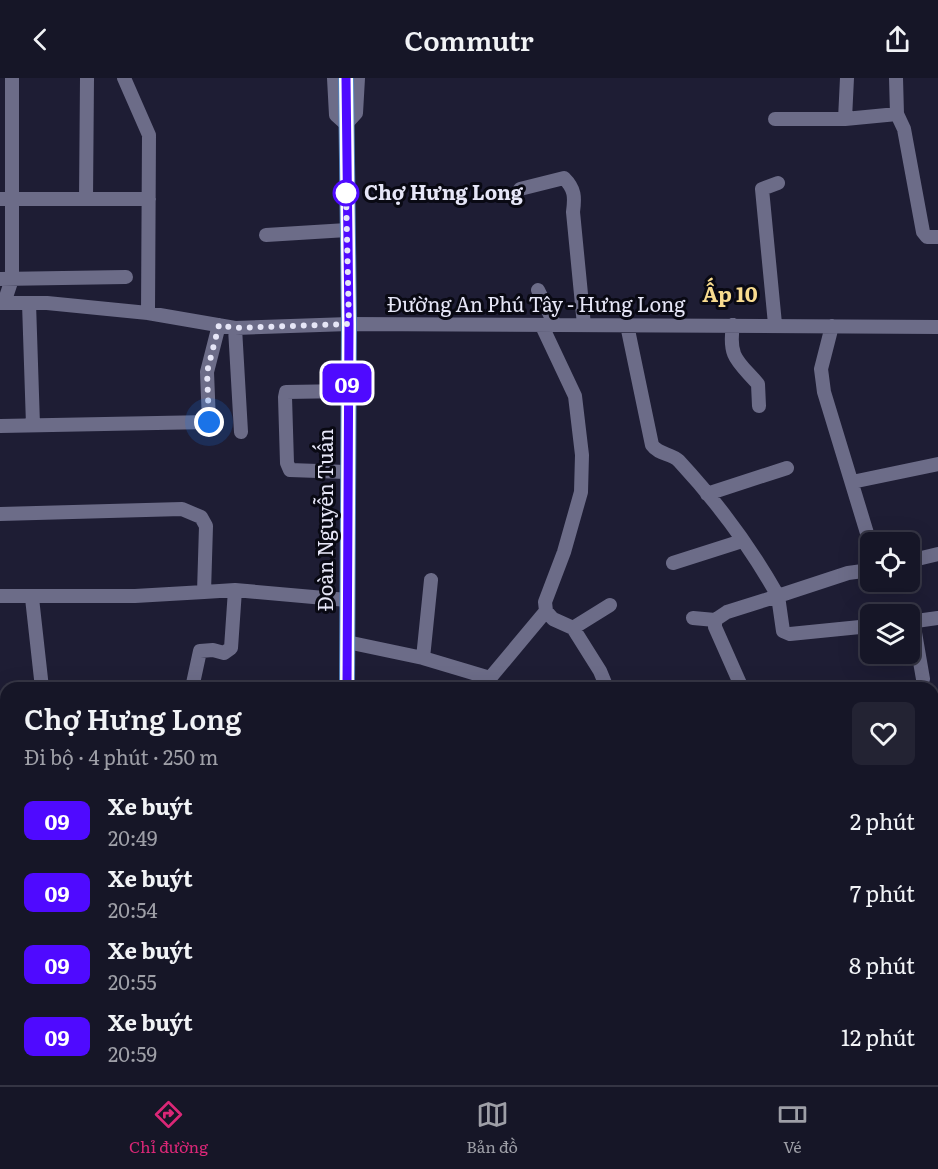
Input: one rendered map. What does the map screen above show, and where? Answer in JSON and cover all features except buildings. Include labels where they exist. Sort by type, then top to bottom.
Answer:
[{"type":"main road","name":"Đoàn Nguyễn Tuấn","points":[[346,78],[349,324],[346,471],[347,682]]},
{"type":"street","points":[[1,299],[6,279],[6,199],[12,78]]},
{"type":"street","points":[[86,199],[87,78]]},
{"type":"street","points":[[124,78],[149,135],[148,313]]},
{"type":"street","points":[[334,78],[336,115],[346,124],[356,113],[358,78]]},
{"type":"street","points":[[845,119],[848,78]]},
{"type":"street","points":[[896,78],[897,114],[904,129],[923,232],[927,237],[938,237]]},
{"type":"street","points":[[775,119],[845,119],[897,114]]},
{"type":"street","points":[[520,189],[564,178],[572,185],[575,195],[573,212],[584,325]]},
{"type":"street","points":[[775,324],[762,189],[778,183]]},
{"type":"street","points":[[6,199],[149,199]]},
{"type":"street","points":[[266,235],[347,230]]},
{"type":"street","points":[[6,279],[126,277]]},
{"type":"street","points":[[538,290],[548,325],[575,396],[582,455],[581,492],[564,552],[544,602],[546,611],[553,619],[573,628],[605,682]]},
{"type":"street","name":"Đường An Phú Tây - Hưng Long","points":[[1,299],[148,313],[235,328],[349,324],[775,324],[938,327]]},
{"type":"street","points":[[29,303],[33,425]]},
{"type":"street","points":[[0,426],[209,422],[207,372],[219,325]]},
{"type":"street","points":[[627,325],[652,445],[656,451],[675,457],[707,494],[742,541],[778,596],[780,623],[783,631],[790,634],[860,627]]},
{"type":"street","points":[[733,325],[731,341],[734,356],[739,366],[758,384],[759,406]]},
{"type":"street","points":[[832,326],[821,369],[824,392],[867,532]]},
{"type":"street","points":[[235,328],[241,432]]},
{"type":"street","points":[[346,471],[290,470],[287,463],[285,397],[286,392],[347,391]]},
{"type":"street","points":[[852,482],[938,464]]},
{"type":"street","points":[[707,494],[787,468]]},
{"type":"street","points":[[0,514],[182,509],[193,512],[201,517],[206,526],[204,592]]},
{"type":"street","points":[[674,563],[742,541]]},
{"type":"street","points":[[920,558],[938,554]]},
{"type":"street","points":[[693,618],[716,620],[727,612],[848,573],[860,571]]},
{"type":"street","points":[[423,658],[431,580]]},
{"type":"street","points":[[0,596],[135,597],[235,591],[347,600]]},
{"type":"street","points":[[193,682],[200,651],[213,650],[224,653],[231,648],[235,591]]},
{"type":"street","points":[[32,598],[41,682]]},
{"type":"street","points":[[573,628],[610,605]]},
{"type":"street","points":[[488,682],[546,611]]},
{"type":"street","points":[[920,620],[938,618]]},
{"type":"street","points":[[716,620],[715,627],[739,682]]},
{"type":"street","points":[[347,642],[423,658],[484,682]]},
{"type":"street","points":[[920,664],[923,679]]},
{"type":"bus line","name":"09","points":[[346,78],[349,324],[346,486],[347,682]]},
{"type":"place","name":"Chợ Hưng Long","points":[[346,193]]},
{"type":"district","name":"Ấp 10","points":[[730,295]]},
{"type":"route","points":[[209,422],[208,362],[216,344],[219,325],[235,328],[349,324],[346,193]]}]
